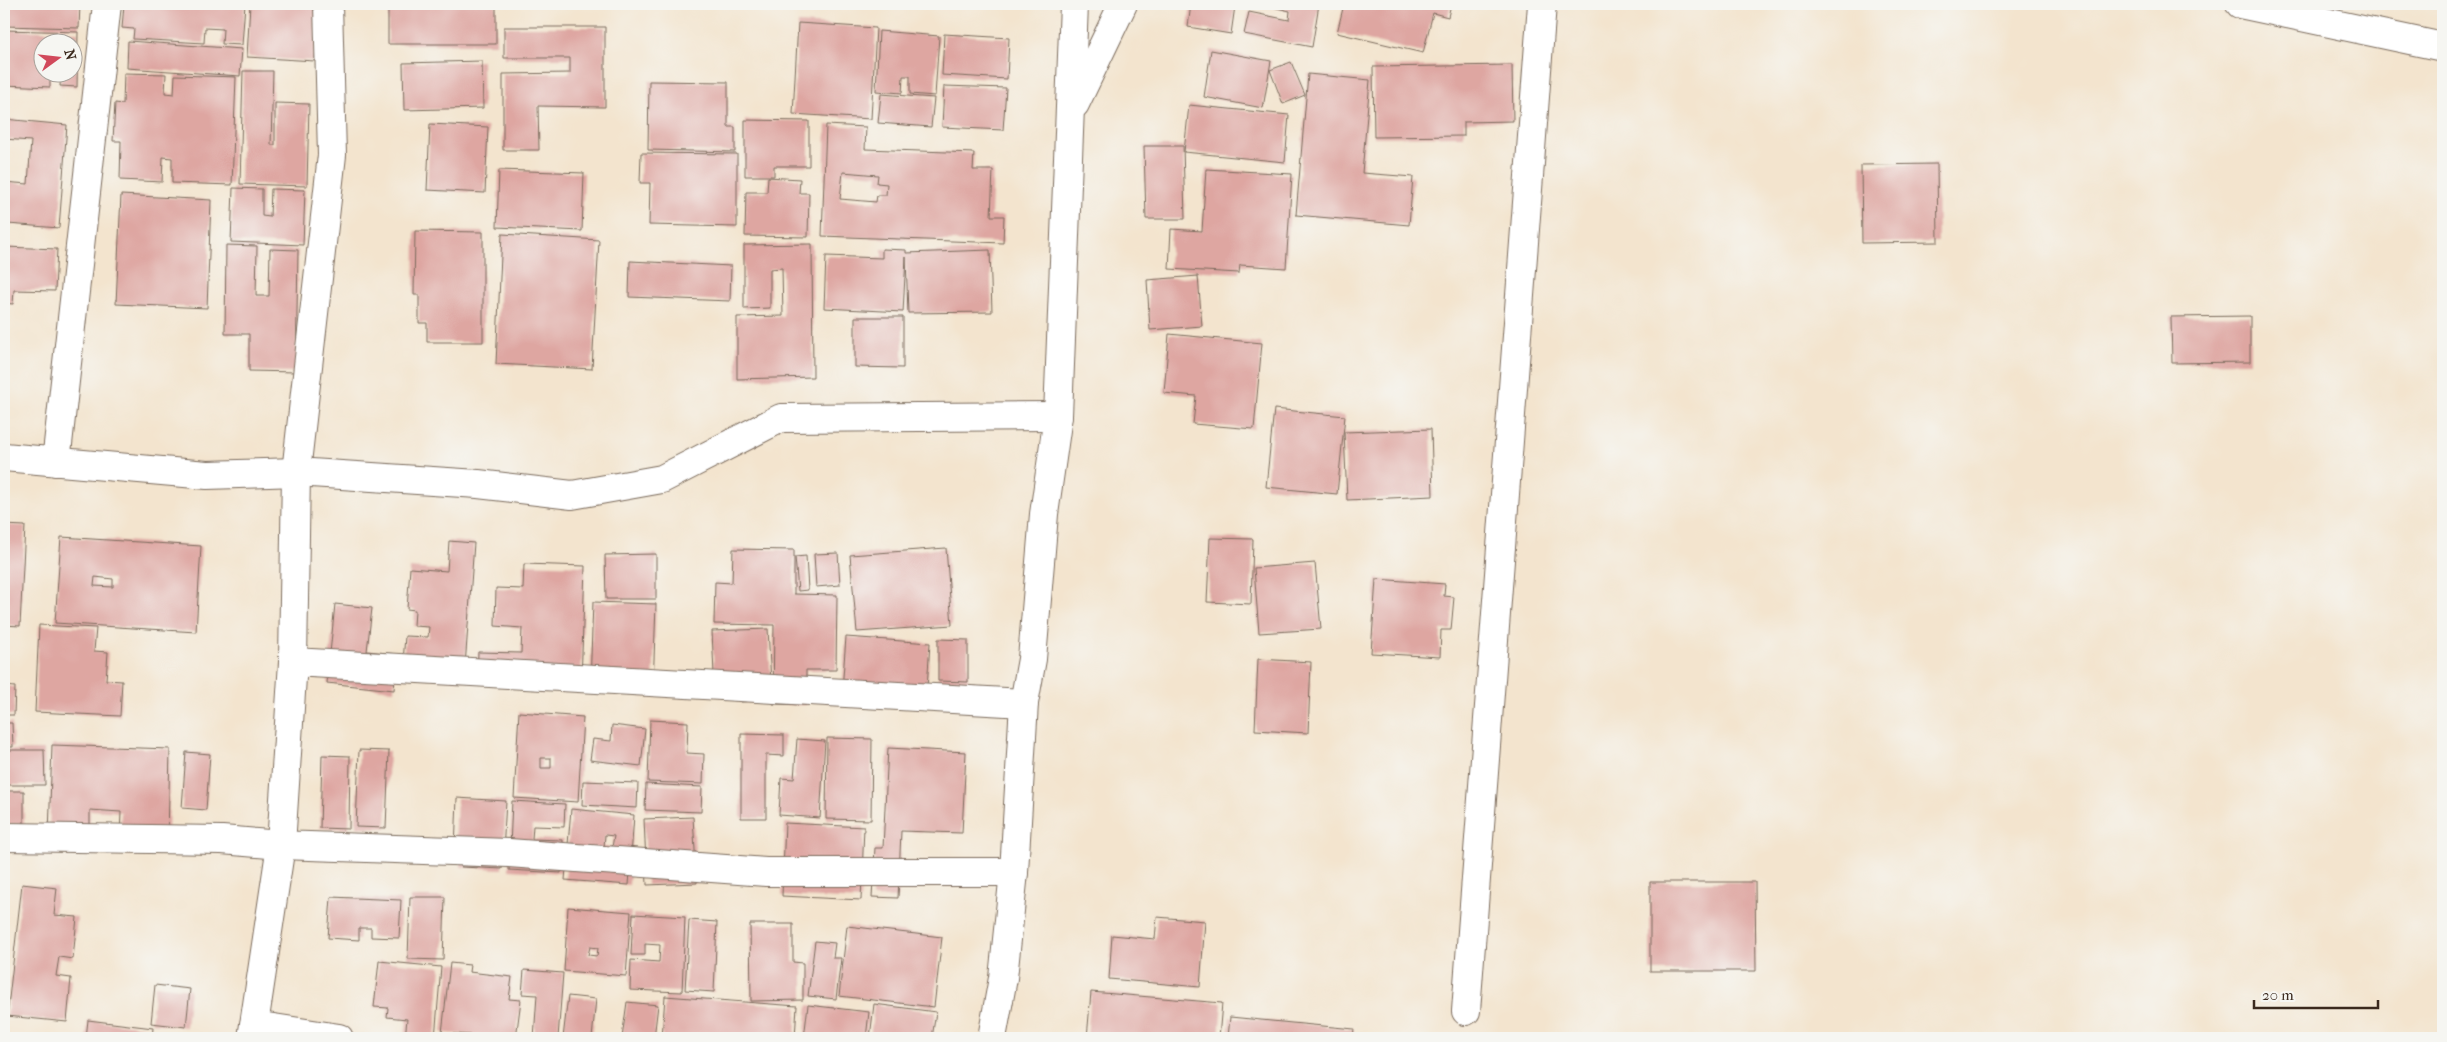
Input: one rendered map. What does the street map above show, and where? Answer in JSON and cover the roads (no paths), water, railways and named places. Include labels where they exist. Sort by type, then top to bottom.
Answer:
[{"type":"street","points":[[56,462],[107,4]]},
{"type":"street","points":[[328,4],[332,154],[296,472],[293,662],[281,845],[253,1031],[339,1038]]},
{"type":"street","points":[[992,1038],[1003,978],[1014,872],[1024,703],[1032,659],[1044,514],[1058,416],[1074,4]]},
{"type":"street","points":[[1070,113],[1123,4]]},
{"type":"street","points":[[1466,1011],[1542,4]]},
{"type":"street","points":[[2240,4],[2443,47]]},
{"type":"street","points":[[4,457],[207,475],[296,472],[478,484],[572,495],[662,479],[781,418],[1058,416]]},
{"type":"street","points":[[293,662],[1024,703]]},
{"type":"street","points":[[4,837],[222,840],[281,845],[509,853],[766,872],[1014,872]]}]
